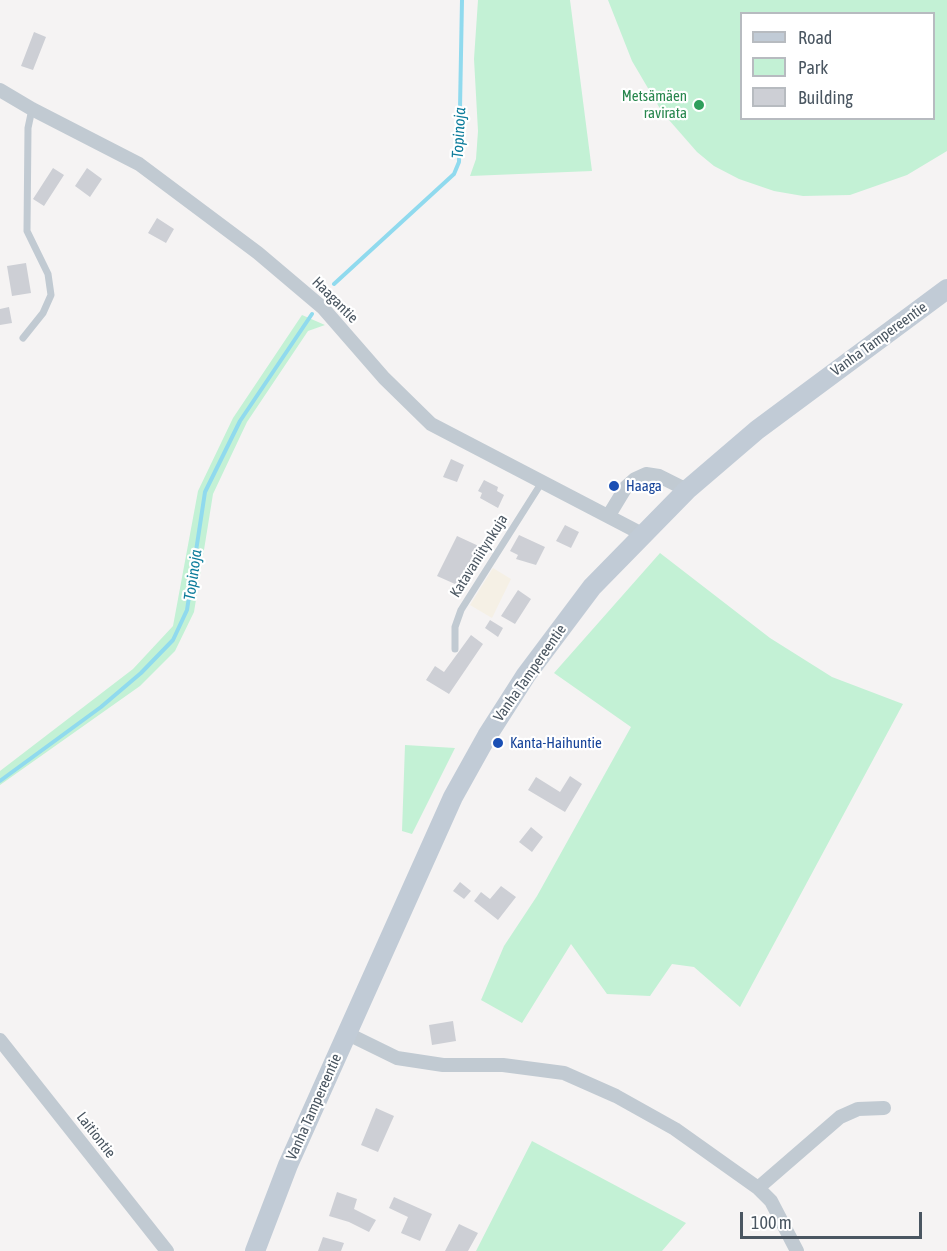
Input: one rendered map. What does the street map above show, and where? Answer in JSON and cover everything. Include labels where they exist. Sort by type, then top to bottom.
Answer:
[{"type":"main road","name":"Vanha Tampereentie","points":[[255,1251],[288,1165],[453,797],[487,736],[526,675],[592,587],[687,490],[758,430],[947,289]]},
{"type":"street","name":"Haagantie","points":[[0,90],[139,164],[258,253],[323,308],[384,378],[431,424],[642,534]]},
{"type":"street","points":[[609,515],[626,487],[635,478],[646,474],[659,476],[687,490]]},
{"type":"street","points":[[348,1034],[397,1058],[443,1065],[503,1065],[564,1073],[616,1096],[675,1129],[758,1188],[771,1201],[797,1251]]},
{"type":"street","name":"Laitiontie","points":[[0,1040],[167,1251]]},
{"type":"street","points":[[758,1188],[840,1118],[858,1109],[884,1108]]},
{"type":"lane","points":[[23,338],[44,313],[51,295],[48,274],[27,231],[28,128],[32,109]]},
{"type":"lane","name":"Katavaniitynkuja","points":[[455,649],[455,627],[461,610],[542,482]]},
{"type":"green space","points":[[478,0],[570,0],[592,171],[470,176],[476,159],[478,131],[474,59]]},
{"type":"green space","name":"Metsämäen ravirata","points":[[608,0],[947,0],[947,151],[907,175],[850,195],[803,196],[774,191],[739,179],[714,166],[697,152],[662,112],[632,61]]},
{"type":"green space","points":[[302,315],[325,325],[308,331],[247,422],[213,494],[194,612],[175,651],[140,686],[0,785],[0,771],[133,669],[173,626],[198,491],[233,418]]},
{"type":"green space","points":[[660,553],[770,638],[832,677],[903,704],[740,1007],[694,967],[672,964],[650,996],[607,994],[571,944],[522,1023],[481,1000],[504,946],[537,896],[631,727],[554,673]]},
{"type":"green space","points":[[405,745],[455,748],[412,834],[402,831]]},
{"type":"green space","points":[[532,1141],[686,1223],[662,1251],[476,1251]]},
{"type":"sand","points":[[493,568],[511,579],[492,618],[470,605]]},
{"type":"building","points":[[34,32],[46,37],[33,70],[21,66]]},
{"type":"building","points":[[53,168],[64,175],[44,206],[33,199]]},
{"type":"building","points":[[87,168],[102,179],[90,197],[75,186]]},
{"type":"building","points":[[157,218],[174,229],[166,243],[148,233]]},
{"type":"building","points":[[26,263],[31,293],[12,296],[7,266]]},
{"type":"building","points":[[9,307],[12,323],[0,325],[0,309]]},
{"type":"building","points":[[451,459],[464,465],[457,482],[443,477]]},
{"type":"building","points":[[484,480],[498,487],[497,491],[504,495],[498,508],[480,498],[482,493],[478,491]]},
{"type":"building","points":[[565,525],[579,532],[571,548],[556,541]]},
{"type":"building","points":[[519,535],[545,547],[536,565],[516,559],[518,555],[510,551]]},
{"type":"building","points":[[457,536],[483,548],[464,588],[437,576]]},
{"type":"building","points":[[518,590],[531,599],[515,624],[501,616]]},
{"type":"building","points":[[490,620],[503,628],[498,637],[485,628]]},
{"type":"building","points":[[471,635],[483,644],[449,694],[426,680],[435,666],[444,672]]},
{"type":"building","points":[[570,776],[582,784],[565,812],[528,790],[536,777],[560,792]]},
{"type":"building","points":[[531,827],[543,837],[532,852],[519,842]]},
{"type":"building","points":[[460,882],[471,891],[464,899],[453,891]]},
{"type":"building","points":[[501,886],[516,897],[498,920],[474,901],[481,892],[490,899]]},
{"type":"building","points":[[453,1021],[456,1041],[432,1045],[429,1025]]},
{"type":"building","points":[[376,1108],[394,1116],[378,1152],[361,1145]]},
{"type":"building","points":[[337,1192],[357,1199],[354,1209],[376,1220],[369,1232],[349,1222],[329,1216]]},
{"type":"building","points":[[394,1197],[432,1214],[420,1241],[401,1233],[408,1217],[389,1208]]},
{"type":"building","points":[[459,1224],[478,1233],[468,1251],[445,1251]]},
{"type":"building","points":[[323,1237],[344,1243],[341,1251],[318,1251]]},
{"type":"waterway","name":"Topinoja","points":[[334,284],[454,174],[459,162],[462,0]]},
{"type":"waterway","name":"Topinoja","points":[[0,781],[101,707],[141,673],[173,640],[187,610],[205,492],[240,421],[312,314]]},
{"type":"place","name":"Metsämäen ravirata","points":[[699,105]]},
{"type":"place","name":"Haaga","points":[[614,486]]},
{"type":"place","name":"Kanta-Haihuntie","points":[[498,743]]}]
